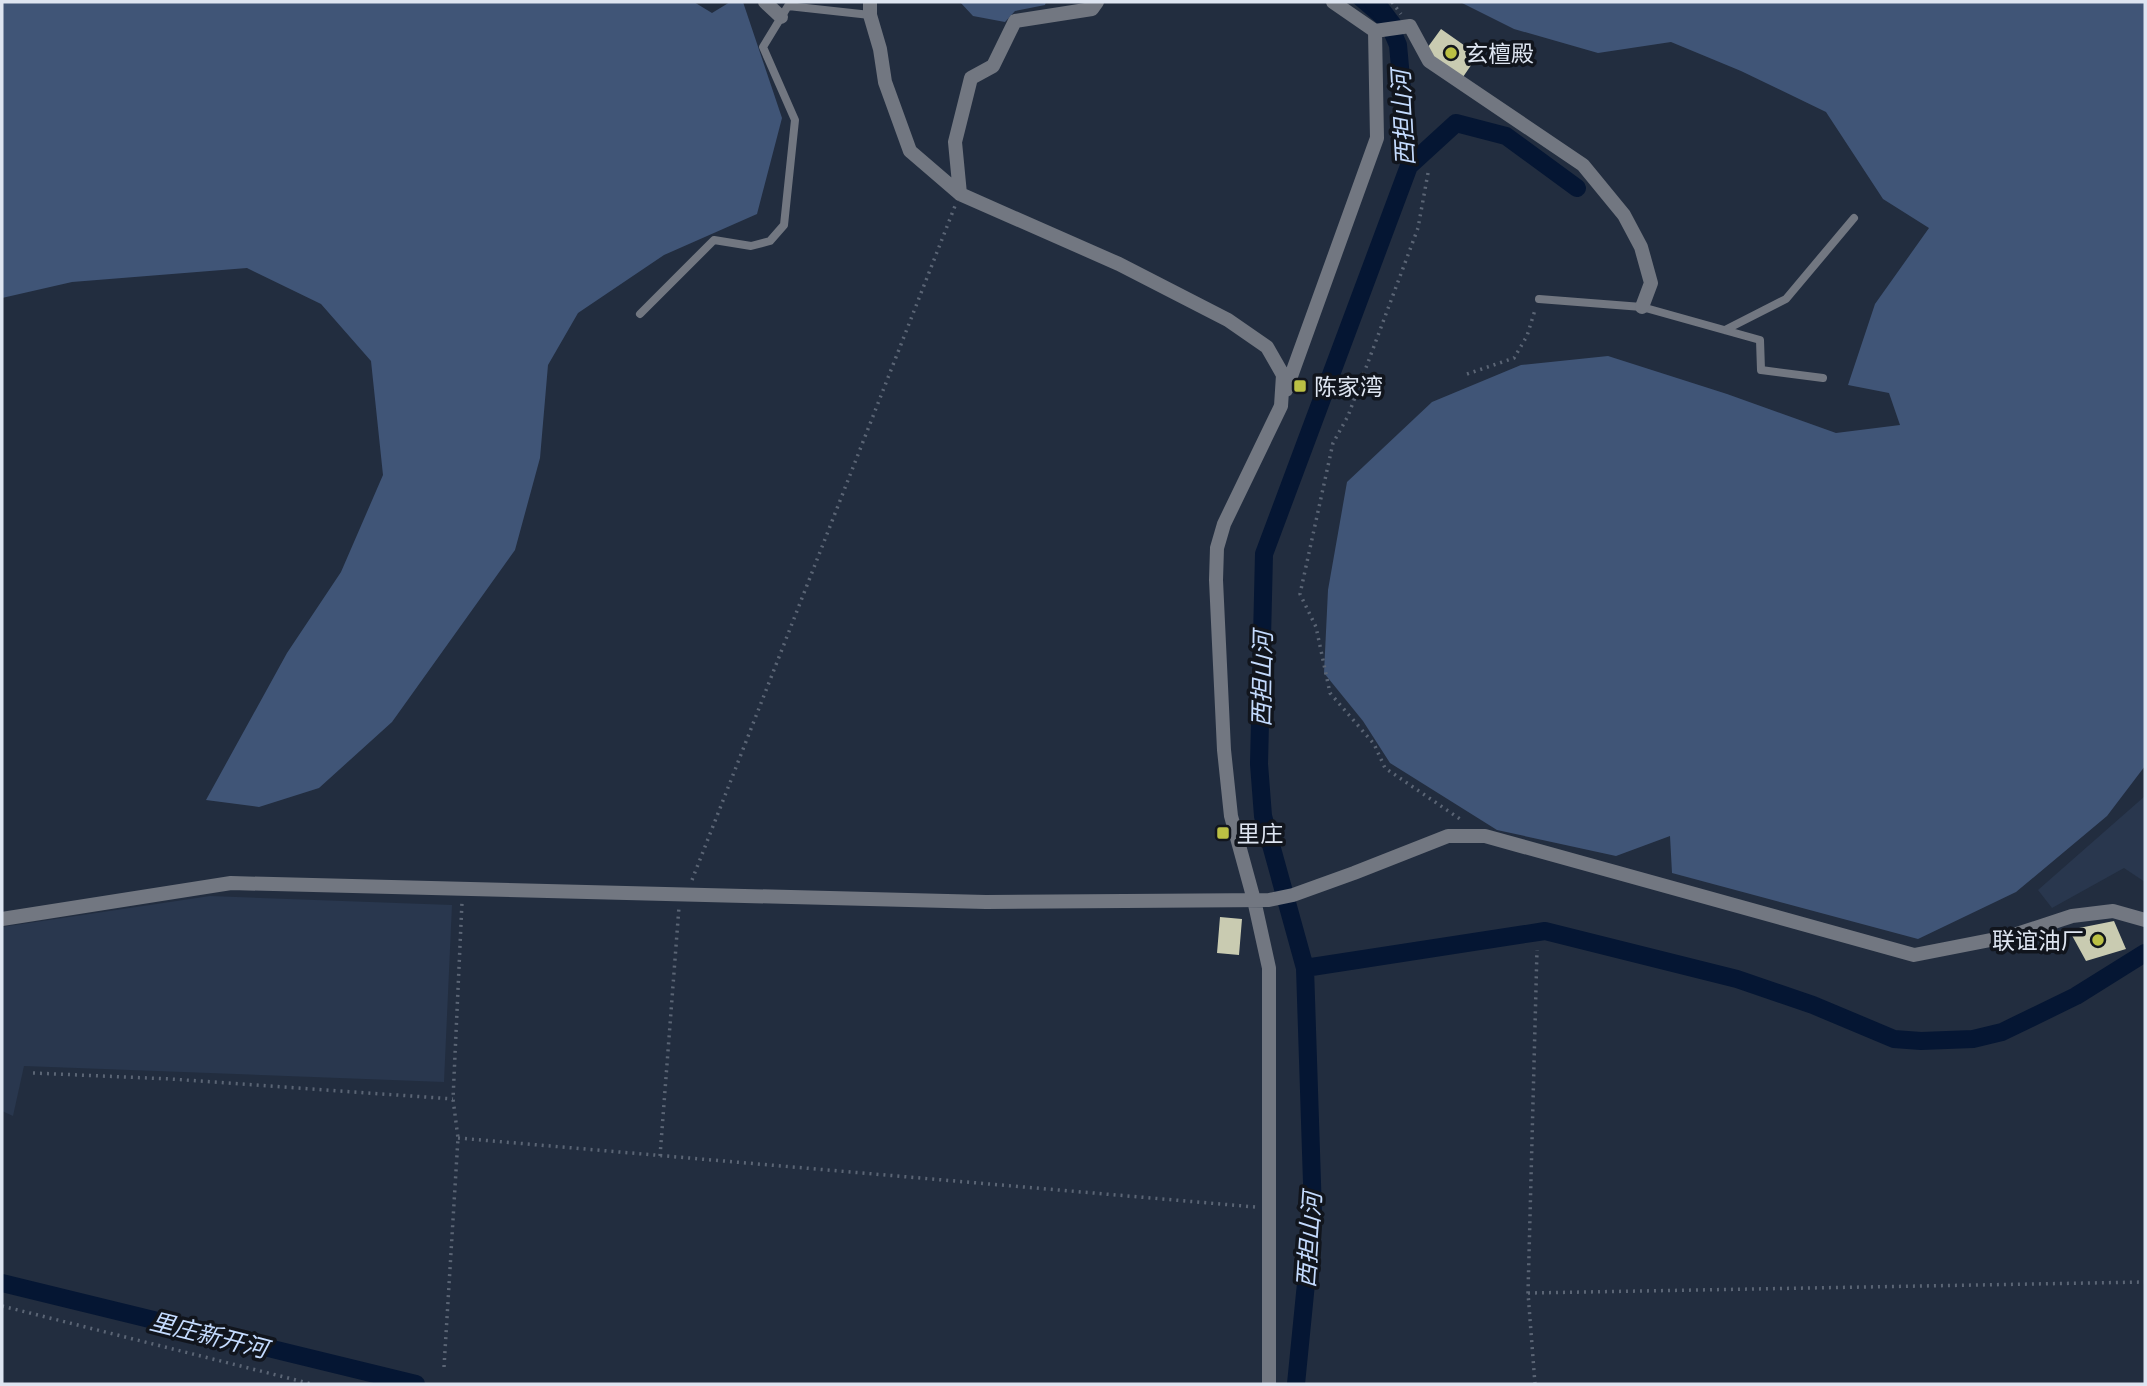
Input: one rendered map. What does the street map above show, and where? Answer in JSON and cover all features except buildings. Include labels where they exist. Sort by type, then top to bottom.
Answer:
[{"type":"street","points":[[765,2],[781,17]]},
{"type":"street","points":[[960,194],[955,142],[971,79],[993,66],[1015,21],[1092,9],[1097,2]]},
{"type":"street","points":[[1332,2],[1375,31],[1410,26],[1429,61],[1583,165],[1624,215],[1641,247],[1651,283],[1642,307]]},
{"type":"street","points":[[870,8],[885,82],[910,151],[960,194],[1119,264],[1228,320],[1267,347],[1283,375],[1280,406]]},
{"type":"street","points":[[1269,1384],[1269,968],[1229,802],[1223,737],[1217,548],[1224,524],[1280,406],[1377,138],[1375,31]]},
{"type":"street","points":[[2,919],[232,883],[986,902],[1269,900],[1293,895],[1448,836],[1485,836],[1914,955],[2011,936],[2072,916],[2113,911],[2145,920]]},
{"type":"lane","points":[[640,314],[714,240],[751,246],[770,241],[784,225],[795,120],[763,47],[788,6],[870,8]]},
{"type":"lane","points":[[1725,330],[1786,299],[1854,218]]},
{"type":"lane","points":[[1539,299],[1642,307],[1725,330],[1760,340],[1761,370],[1823,378]]},
{"type":"path","points":[[1428,173],[1418,228],[1348,416],[1333,443],[1300,594],[1316,627],[1330,693],[1374,744],[1385,768],[1463,820]]},
{"type":"path","points":[[660,1156],[683,894],[960,194]]},
{"type":"path","points":[[1467,374],[1514,358],[1527,337],[1539,299]]},
{"type":"path","points":[[444,1367],[458,1139],[453,1099],[463,889]]},
{"type":"path","points":[[1535,1384],[1528,1293],[1537,950]]},
{"type":"path","points":[[33,1073],[171,1079],[453,1099]]},
{"type":"path","points":[[458,1139],[1269,1209]]},
{"type":"path","points":[[1528,1293],[2145,1282]]},
{"type":"path","points":[[2,1306],[312,1384]]},
{"type":"shaded area","points":[[2,2],[694,2],[712,13],[730,2],[743,2],[782,118],[757,214],[664,255],[578,313],[548,365],[540,458],[515,550],[392,722],[319,788],[259,807],[206,800],[287,653],[341,572],[383,475],[371,361],[321,304],[247,268],[72,282],[2,298]]},
{"type":"shaded area","points":[[960,2],[1046,2],[1045,5],[1015,11],[1005,22],[973,16]]},
{"type":"shaded area","points":[[1352,2],[1387,2],[1402,22],[1379,25]]},
{"type":"shaded area","points":[[1460,2],[2145,2],[2145,766],[2107,816],[2016,892],[1918,939],[1672,873],[1670,836],[1616,856],[1497,830],[1390,763],[1363,721],[1324,673],[1328,590],[1347,482],[1432,402],[1521,365],[1608,356],[1836,433],[1900,425],[1889,393],[1848,385],[1875,304],[1929,228],[1883,199],[1826,112],[1741,71],[1671,42],[1598,53],[1514,29]]},
{"type":"shaded area","points":[[2145,796],[2145,882],[2124,868],[2052,908],[2038,890]]},
{"type":"shaded area","points":[[210,896],[452,905],[444,1082],[24,1066],[13,1116],[2,1111],[2,927]]},
{"type":"waterway","name":"西担山河","points":[[1296,1384],[1313,1213],[1305,968],[1263,816],[1259,764],[1264,554],[1409,166],[1398,45],[1386,17],[1373,2]]},
{"type":"waterway","points":[[1409,166],[1456,123],[1506,136],[1577,188]]},
{"type":"waterway","points":[[1305,968],[1545,931],[1737,979],[1813,1005],[1894,1039],[1921,1041],[1973,1039],[2002,1032],[2076,996],[2145,953]]},
{"type":"waterway","name":"里庄新开河","points":[[2,1283],[416,1384]]},
{"type":"place","name":"玄檀殿","points":[[1451,53]]},
{"type":"place","name":"陈家湾","points":[[1300,386]]},
{"type":"place","name":"里庄","points":[[1223,833]]},
{"type":"place","name":"联谊油厂","points":[[2098,940]]}]
